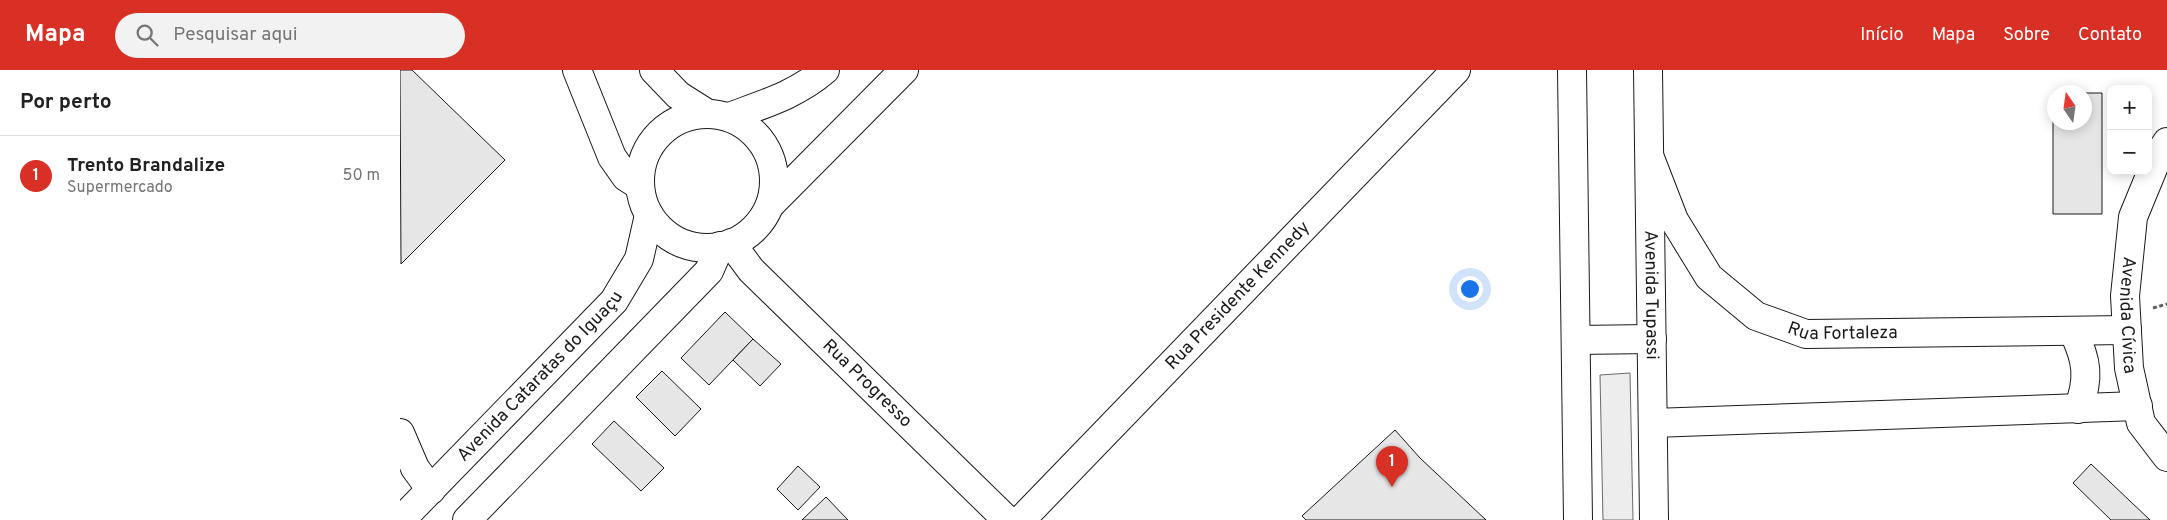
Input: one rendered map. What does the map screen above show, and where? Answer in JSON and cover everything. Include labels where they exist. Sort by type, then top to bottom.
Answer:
[{"type":"street","points":[[577,70],[612,157],[626,178],[640,186]]},
{"type":"street","points":[[654,70],[678,95],[718,115],[748,127],[763,143],[772,162],[774,177],[770,205]]},
{"type":"street","points":[[825,70],[813,80],[776,101],[718,115],[686,117],[666,127],[651,144],[642,163],[640,186],[643,201],[649,215],[662,231],[680,242],[700,248],[726,245],[748,234],[761,221],[770,205],[904,70]]},
{"type":"street","name":"Rua Presidente Kennedy","points":[[1021,520],[1456,70]]},
{"type":"street","points":[[1572,70],[1578,520]]},
{"type":"street","name":"Avenida Tupassi","points":[[1648,70],[1654,520]]},
{"type":"street","name":"Avenida Cívica","points":[[2167,142],[2159,154],[2133,217],[2125,296],[2129,368],[2141,423],[2167,457]]},
{"type":"street","name":"Rua Fortaleza","points":[[1649,156],[1674,220],[1709,276],[1756,316],[1806,334],[2127,330]]},
{"type":"street","name":"Avenida Cataratas do Iguaçu","points":[[401,520],[614,300],[638,258],[649,215]]},
{"type":"street","points":[[468,520],[709,270],[726,245]]},
{"type":"street","name":"Rua Progresso","points":[[726,245],[1007,520]]},
{"type":"street","points":[[2073,331],[2080,347],[2085,367],[2086,389],[2078,409]]},
{"type":"street","points":[[1576,340],[1652,338]]},
{"type":"street","points":[[1653,423],[2138,406]]},
{"type":"street","points":[[400,432],[415,468],[431,490]]},
{"type":"shaded area","points":[[1630,373],[1633,520],[1603,520],[1600,375]]},
{"type":"building","points":[[400,70],[412,70],[505,160],[401,264]]},
{"type":"building","points":[[2092,93],[2102,93],[2102,214],[2053,214],[2053,130],[2092,130]]},
{"type":"building","points":[[725,312],[753,339],[709,385],[681,358]]},
{"type":"building","points":[[753,339],[781,364],[760,386],[733,360]]},
{"type":"building","points":[[662,371],[701,409],[675,436],[636,397]]},
{"type":"building","points":[[614,421],[664,468],[641,491],[592,444]]},
{"type":"building","points":[[1395,430],[1420,458],[1486,520],[1306,520],[1302,516]]},
{"type":"building","points":[[2091,464],[2150,520],[2111,520],[2073,483]]},
{"type":"building","points":[[798,466],[820,487],[798,510],[777,489]]},
{"type":"building","points":[[826,497],[848,520],[802,520]]},
{"type":"place","name":"Trento Brandalize","points":[[1392,487]]}]
